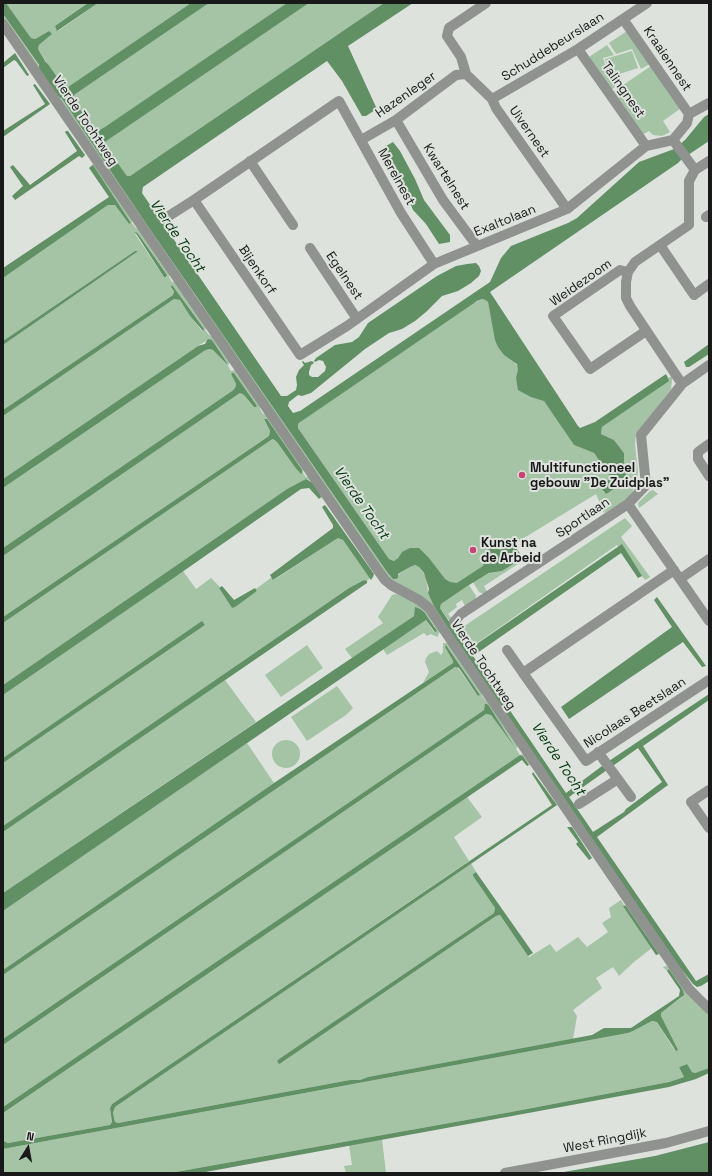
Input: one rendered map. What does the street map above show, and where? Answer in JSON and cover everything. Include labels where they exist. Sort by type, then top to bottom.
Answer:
[{"type":"street","points":[[466,74],[461,57],[447,36],[449,28],[486,3]]},
{"type":"street","name":"Schuddebeurslaan","points":[[492,99],[578,50],[647,3]]},
{"type":"street","name":"Kraaiennest","points":[[623,19],[689,114]]},
{"type":"street","name":"Vierde Tochtweg","points":[[3,24],[254,386],[385,580],[419,600],[429,608],[689,989],[709,1009]]},
{"type":"street","name":"Talingnest","points":[[578,50],[646,146]]},
{"type":"street","name":"Uivernest","points":[[466,74],[492,99],[496,108],[567,209]]},
{"type":"street","name":"Hazenleger","points":[[361,140],[396,120],[456,75],[466,74]]},
{"type":"street","name":"Merelnest","points":[[250,161],[339,101],[401,213],[434,264]]},
{"type":"street","points":[[709,103],[689,114],[687,123],[675,142],[695,170],[709,161]]},
{"type":"street","name":"Kwartelnest","points":[[396,120],[443,200],[477,246]]},
{"type":"street","name":"Exaltolaan","points":[[300,355],[357,319],[434,264],[567,209],[646,146],[675,142]]},
{"type":"street","points":[[164,219],[250,161],[293,225]]},
{"type":"street","name":"Weidezoom","points":[[682,384],[630,306],[626,298],[625,290],[628,272],[635,262],[689,225],[690,181],[695,170]]},
{"type":"street","name":"Bijenkorf","points":[[194,200],[300,355]]},
{"type":"street","points":[[660,245],[694,294],[709,284]]},
{"type":"street","name":"Egelnest","points":[[310,248],[357,319]]},
{"type":"street","name":"Weidezoom","points":[[628,272],[620,270],[553,316],[590,369],[643,333]]},
{"type":"street","name":"Sportlaan","points":[[454,622],[461,614],[628,504],[646,485],[641,435],[682,384],[709,366]]},
{"type":"street","points":[[709,444],[698,452],[698,459],[709,476]]},
{"type":"street","name":"Sportlaan","points":[[628,504],[709,621]]},
{"type":"street","points":[[680,579],[709,559]]},
{"type":"street","points":[[523,673],[674,570]]},
{"type":"street","name":"Nicolaas Beetslaan","points":[[507,650],[586,761],[709,680]]},
{"type":"street","points":[[598,752],[631,797]]},
{"type":"street","points":[[579,804],[618,779]]},
{"type":"street","points":[[709,790],[691,802],[709,828]]},
{"type":"street","name":"West Ringdijk","points":[[505,1173],[666,1143],[709,1131]]},
{"type":"shaded area","points":[[3,3],[6,3],[31,38],[35,39],[49,31],[52,34],[39,45],[38,49],[54,76],[49,79],[3,14]]},
{"type":"shaded area","points":[[6,3],[88,3],[55,26],[58,31],[98,3],[191,3],[68,87],[64,87],[38,49],[39,45],[51,35],[49,31],[35,39],[31,38]]},
{"type":"shaded area","points":[[88,3],[98,3],[57,31],[55,26]]},
{"type":"shaded area","points":[[191,3],[209,3],[74,95],[74,101],[95,130],[98,131],[287,3],[309,3],[105,142],[105,145],[127,176],[130,176],[384,3],[413,3],[348,46],[376,107],[375,110],[366,116],[362,116],[342,81],[327,61],[143,187],[142,193],[281,396],[287,396],[296,390],[296,377],[299,370],[304,365],[302,362],[303,361],[305,363],[312,361],[314,363],[311,365],[309,375],[312,377],[318,377],[325,371],[326,367],[323,361],[319,360],[315,362],[314,361],[316,358],[335,345],[352,342],[359,337],[368,323],[437,276],[456,266],[476,263],[479,266],[481,271],[479,276],[471,283],[458,291],[442,296],[415,321],[402,329],[389,333],[365,349],[311,393],[302,396],[298,395],[289,402],[288,406],[293,413],[300,411],[490,282],[501,258],[511,246],[577,218],[639,162],[674,149],[685,140],[704,117],[709,114],[709,141],[490,292],[580,428],[595,422],[666,374],[669,381],[602,427],[601,434],[614,440],[624,453],[626,481],[606,494],[601,486],[611,478],[594,453],[574,445],[544,401],[531,397],[518,390],[516,378],[518,370],[517,364],[504,355],[498,347],[495,340],[488,302],[482,299],[299,423],[298,428],[389,559],[394,561],[402,552],[410,548],[419,548],[429,558],[445,579],[450,582],[457,583],[483,566],[487,551],[494,545],[500,550],[512,542],[523,558],[502,571],[489,573],[441,604],[440,608],[468,650],[622,544],[642,576],[638,578],[621,553],[473,656],[566,793],[606,763],[709,694],[709,700],[643,746],[668,785],[597,837],[696,981],[709,974],[709,981],[697,987],[678,965],[450,631],[434,606],[428,593],[429,589],[424,573],[415,565],[398,574],[398,578],[395,579],[393,579],[387,572],[149,228],[52,84],[58,80],[64,87],[68,87]],"holes":[[[638,748],[662,782],[624,812],[593,832],[569,797]]]},
{"type":"shaded area","points":[[209,3],[287,3],[105,128],[98,131],[95,130],[74,101],[74,95]]},
{"type":"shaded area","points":[[309,3],[384,3],[130,176],[127,176],[105,145],[105,142]]},
{"type":"shaded area","points":[[3,14],[49,80],[48,81],[50,84],[52,84],[149,228],[3,21]]},
{"type":"shaded area","points":[[627,31],[650,64],[641,69],[632,49],[616,54],[609,43]]},
{"type":"shaded area","points":[[607,45],[614,55],[603,58],[610,79],[618,78],[621,83],[611,90],[589,57]]},
{"type":"shaded area","points":[[632,51],[638,68],[610,77],[605,59]]},
{"type":"shaded area","points":[[15,53],[29,75],[27,76],[14,60],[3,68],[3,63]]},
{"type":"shaded area","points":[[651,66],[680,109],[663,121],[670,132],[662,136],[653,135],[649,131],[642,135],[613,92]]},
{"type":"shaded area","points":[[35,84],[50,104],[3,137],[3,131],[45,104],[33,85]]},
{"type":"shaded area","points":[[68,131],[85,155],[82,158],[79,156],[15,200],[12,196],[23,186],[10,167],[13,165],[30,185],[77,151],[65,132]]},
{"type":"shaded area","points":[[393,142],[400,151],[415,179],[424,200],[450,235],[450,242],[439,244],[426,224],[413,210],[386,158],[384,150],[386,146]]},
{"type":"shaded area","points":[[93,164],[97,167],[132,216],[132,223],[136,228],[142,231],[169,274],[172,282],[175,282],[206,327],[205,330],[212,336],[230,362],[228,366],[231,371],[236,370],[260,404],[260,409],[263,414],[266,413],[304,467],[303,473],[313,483],[307,479],[287,489],[3,685],[3,623],[271,440],[273,439],[277,442],[294,466],[303,472],[266,419],[264,420],[270,431],[269,436],[3,617],[3,556],[240,393],[244,395],[254,407],[257,407],[234,373],[231,374],[236,384],[232,391],[3,548],[3,488],[204,351],[209,349],[216,353],[206,341],[3,479],[3,416],[174,299],[180,300],[202,331],[204,329],[174,291],[173,295],[3,410],[3,345],[137,252],[135,251],[3,341],[3,278],[108,205],[115,205],[129,224],[131,223],[93,166],[89,168]],"holes":[[[135,234],[139,235],[167,275],[167,277],[164,277]]]},
{"type":"shaded area","points":[[93,165],[131,223],[129,224],[115,205],[108,205],[3,278],[3,268],[109,197],[89,168]]},
{"type":"shaded area","points":[[135,232],[139,235],[167,275],[166,277],[164,277]]},
{"type":"shaded area","points":[[135,251],[137,252],[3,345],[3,341]]},
{"type":"shaded area","points":[[172,285],[204,329],[203,331],[190,316],[180,300],[174,299],[3,416],[3,410],[173,295],[174,291],[171,287]]},
{"type":"shaded area","points":[[482,299],[488,302],[491,317],[513,360],[548,406],[574,445],[594,453],[611,478],[601,486],[606,494],[626,474],[624,453],[614,440],[601,434],[602,427],[668,381],[668,378],[672,376],[672,380],[671,389],[636,435],[637,480],[633,491],[623,503],[604,513],[596,494],[514,544],[451,591],[402,552],[394,561],[389,559],[298,428],[298,425],[472,301],[474,303]]},
{"type":"shaded area","points":[[203,306],[387,572],[393,578],[410,567],[415,565],[419,567],[426,577],[428,593],[447,625],[445,626],[391,582],[200,307]]},
{"type":"shaded area","points":[[208,339],[212,340],[227,364],[213,350],[209,349],[204,351],[3,488],[3,479],[198,346],[205,344]]},
{"type":"shaded area","points":[[709,344],[709,354],[689,367],[686,367],[684,362]]},
{"type":"shaded area","points":[[234,373],[257,406],[256,407],[254,407],[244,395],[240,393],[3,556],[3,548],[232,391],[236,384],[231,374]]},
{"type":"shaded area","points":[[264,419],[267,419],[302,470],[301,474],[277,442],[273,439],[271,440],[3,623],[3,617],[269,436],[270,431]]},
{"type":"shaded area","points":[[306,479],[313,483],[320,494],[321,497],[319,499],[309,488],[301,489],[3,695],[3,685],[287,489]]},
{"type":"shaded area","points":[[313,483],[323,495],[321,499]]},
{"type":"shaded area","points":[[653,490],[658,494],[639,508],[638,503],[650,491]]},
{"type":"shaded area","points":[[325,505],[374,574],[371,580],[343,540],[338,538],[273,580],[270,575],[333,528],[333,525],[322,507]]},
{"type":"shaded area","points":[[625,518],[632,526],[621,537],[650,577],[645,580],[617,545],[470,648],[457,631]]},
{"type":"shaded area","points":[[338,538],[343,540],[370,578],[367,581],[364,580],[349,588],[3,826],[3,763],[205,625],[202,622],[3,758],[3,695],[183,571],[196,589],[211,578],[220,587],[219,588],[232,608],[257,591],[256,589],[272,577],[274,580]]},
{"type":"shaded area","points":[[523,558],[524,560],[484,586],[487,592],[484,594],[479,592],[473,582],[490,573],[502,571]]},
{"type":"shaded area","points":[[364,580],[367,581],[367,583],[3,832],[3,826],[349,588]]},
{"type":"shaded area","points":[[469,585],[476,596],[475,599],[465,606],[462,600],[456,604],[457,607],[448,614],[453,620],[451,623],[440,608],[441,604]]},
{"type":"shaded area","points":[[222,586],[234,600],[255,588],[257,591],[232,608],[219,588]]},
{"type":"shaded area","points":[[396,594],[420,604],[440,631],[438,636],[437,637],[431,634],[427,636],[424,633],[387,655],[383,649],[426,620],[434,632],[435,627],[425,613],[414,616],[352,658],[345,649],[383,623],[378,617],[392,595]]},
{"type":"shaded area","points":[[657,597],[706,666],[702,667],[683,642],[569,719],[561,707],[672,627],[654,600]]},
{"type":"shaded area","points":[[415,607],[425,613],[437,631],[435,632],[426,620],[3,911],[3,893],[414,616]]},
{"type":"shaded area","points":[[202,621],[205,625],[3,763],[3,758]]},
{"type":"shaded area","points":[[443,643],[447,643],[482,690],[482,696],[487,702],[490,703],[518,746],[516,749],[520,755],[3,1107],[3,1045],[486,714],[491,715],[515,746],[487,704],[484,710],[3,1039],[3,975],[455,667],[458,668],[478,696],[480,695],[446,645],[445,647],[453,663],[423,683],[429,672],[425,662],[426,658],[429,654],[437,651],[441,655],[443,652]]},
{"type":"shaded area","points":[[307,645],[323,668],[281,697],[265,675]]},
{"type":"shaded area","points":[[446,645],[480,695],[478,696],[459,668],[455,667],[3,975],[3,970],[274,783],[453,663],[445,647]]},
{"type":"shaded area","points":[[225,680],[256,722],[3,893],[3,832]]},
{"type":"shaded area","points":[[337,686],[353,708],[346,715],[307,741],[291,717]]},
{"type":"shaded area","points":[[485,704],[489,706],[515,747],[491,715],[486,714],[3,1045],[3,1039],[484,710]]},
{"type":"shaded area","points":[[286,740],[296,744],[300,754],[296,764],[286,768],[276,764],[272,754],[276,744]]},
{"type":"shaded area","points":[[247,743],[274,783],[3,970],[3,911]]},
{"type":"shaded area","points":[[522,754],[528,758],[531,764],[529,765],[523,756],[520,755]]},
{"type":"shaded area","points":[[520,755],[523,756],[529,765],[527,766],[522,760],[3,1113],[3,1107]]},
{"type":"shaded area","points":[[533,772],[557,805],[115,1107],[113,1113],[115,1122],[118,1123],[350,1080],[360,1080],[368,1077],[592,1035],[604,1028],[631,1028],[679,996],[680,990],[667,971],[669,969],[683,990],[684,995],[661,1013],[661,1016],[678,1050],[676,1051],[657,1022],[652,1021],[628,1033],[3,1149],[3,1141],[8,1143],[110,1125],[112,1122],[110,1108],[112,1104],[552,805],[532,774]]},
{"type":"shaded area","points":[[467,797],[482,817],[454,837],[469,861],[112,1104],[110,1108],[112,1122],[110,1125],[8,1143],[3,1141],[3,1113]]},
{"type":"shaded area","points":[[567,827],[572,827],[592,858],[589,860],[576,844],[578,842]]},
{"type":"shaded area","points":[[471,863],[476,872],[473,876],[495,908],[494,913],[277,1061],[281,1063],[496,916],[500,915],[529,957],[550,944],[556,952],[578,937],[587,947],[608,932],[602,923],[611,917],[609,908],[621,900],[624,905],[628,904],[660,951],[659,954],[625,906],[653,947],[619,976],[613,967],[596,978],[602,988],[573,1010],[577,1016],[573,1039],[368,1077],[360,1080],[350,1080],[118,1123],[115,1122],[113,1113],[115,1107]]},
{"type":"shaded area","points":[[476,872],[533,953],[528,956],[500,915],[496,916],[279,1064],[277,1061],[279,1059],[494,913],[495,908],[473,876]]},
{"type":"shaded area","points":[[623,906],[626,906],[659,954],[656,955]]},
{"type":"shaded area","points":[[666,966],[671,968],[709,1013],[709,1068],[695,1073],[692,1072],[686,1064],[679,1067],[684,1077],[669,1082],[170,1173],[3,1173],[3,1149],[628,1033],[652,1021],[657,1022],[675,1051],[661,1013],[682,997],[683,990],[669,970],[667,971],[663,967]]},
{"type":"shaded area","points":[[687,1064],[692,1072],[695,1073],[709,1068],[709,1073],[696,1079],[669,1087],[200,1173],[170,1173],[669,1082],[684,1077],[679,1067]]},
{"type":"shaded area","points":[[382,1139],[386,1173],[346,1173],[344,1166],[352,1165],[349,1145]]},
{"type":"shaded area","points":[[709,1142],[709,1173],[558,1173],[655,1156]]},
{"type":"waterway","name":"Vierde Tocht","points":[[44,67],[62,93]]},
{"type":"place","name":"Multifunctioneel gebouw \"De Zuidplas\"","points":[[522,475]]},
{"type":"place","name":"Kunst na de Arbeid","points":[[473,550]]}]
